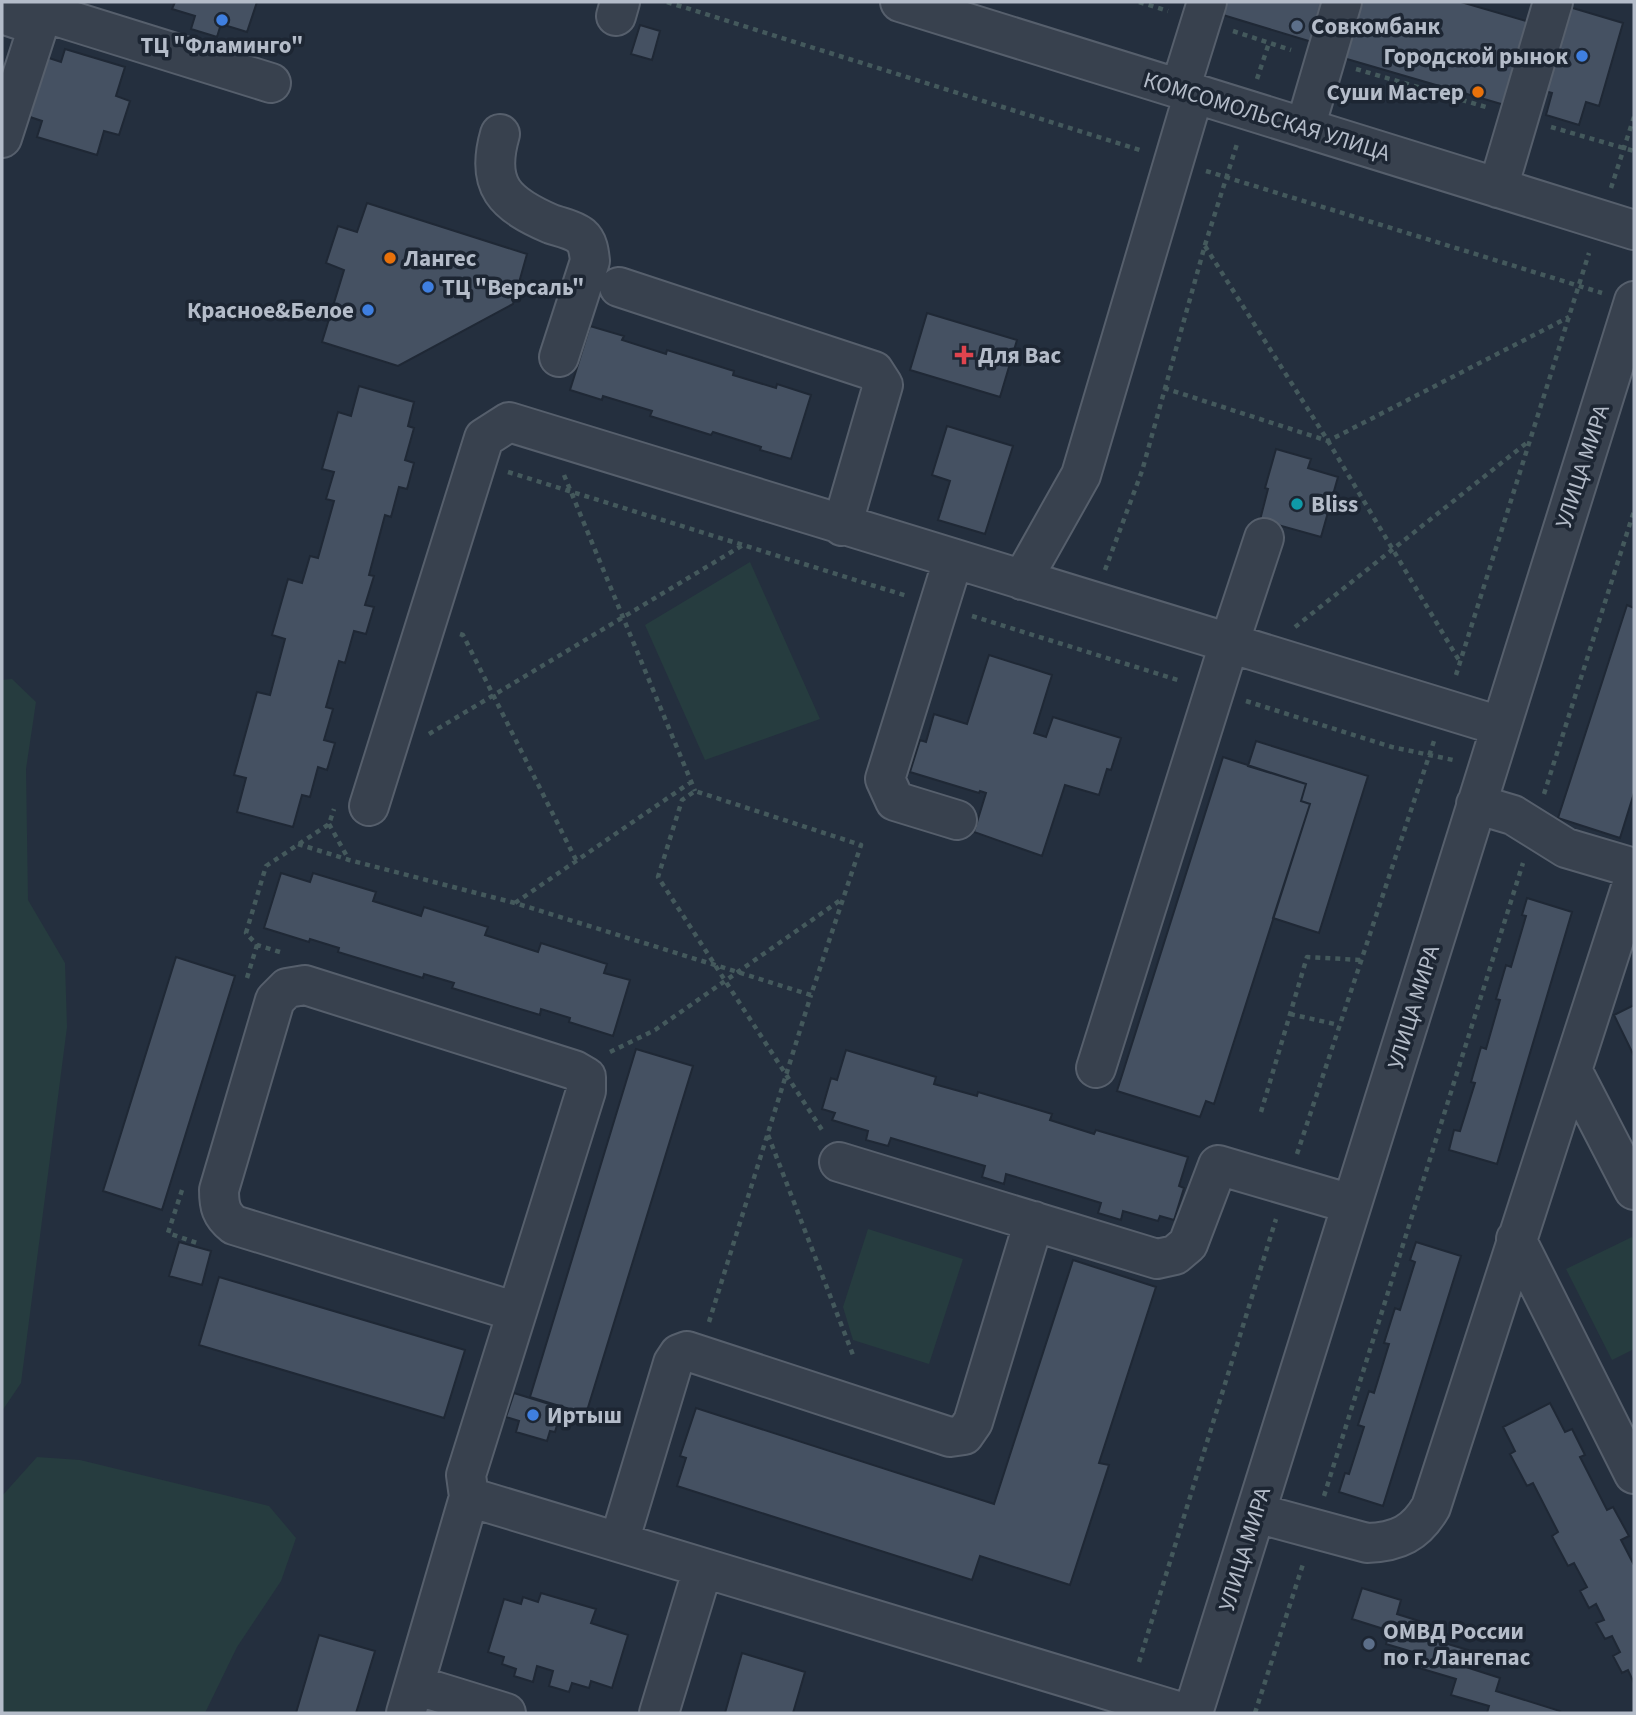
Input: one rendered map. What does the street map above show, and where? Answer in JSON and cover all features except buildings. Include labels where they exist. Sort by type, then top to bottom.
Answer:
[{"type":"street","name":"КОМСОМОЛЬСКАЯ УЛИЦА","points":[[900,2],[1634,230]]},
{"type":"street","points":[[1305,128],[1342,2]]},
{"type":"street","points":[[1498,188],[1553,2]]},
{"type":"street","points":[[1022,580],[1081,475],[1187,91],[1204,12]]},
{"type":"street","points":[[2,15],[43,13],[271,83]]},
{"type":"street","points":[[2,138],[43,13]]},
{"type":"street","points":[[500,134],[493,156],[499,186],[512,202],[532,215],[581,236],[589,248],[590,261],[559,357]]},
{"type":"street","points":[[619,287],[873,371],[883,385],[842,526]]},
{"type":"street","name":"УЛИЦА МИРА","points":[[1193,1713],[1634,301]]},
{"type":"street","points":[[353,802],[426,623],[484,438],[509,422],[1500,726]]},
{"type":"street","points":[[1096,1068],[1264,538]]},
{"type":"street","points":[[953,560],[885,779],[895,801],[957,820]]},
{"type":"street","points":[[1476,804],[1513,815],[1566,848],[1634,868]]},
{"type":"street","points":[[1256,1513],[1367,1543],[1383,1543],[1402,1537],[1421,1524],[1431,1507],[1634,878]]},
{"type":"street","points":[[506,1713],[410,1699],[469,1497],[466,1475],[517,1312],[586,1091],[586,1077],[575,1070],[305,985],[287,988],[275,1000],[219,1190],[219,1205],[224,1217],[234,1225],[517,1312]]},
{"type":"street","points":[[1573,1072],[1634,1190]]},
{"type":"street","points":[[832,1149],[1034,1221],[1157,1259],[1175,1255],[1188,1244],[1218,1165],[1351,1204]]},
{"type":"street","points":[[619,1542],[673,1363],[680,1354],[687,1351],[950,1437],[964,1435],[973,1422],[1034,1221]]},
{"type":"street","points":[[1516,1240],[1634,1474]]},
{"type":"street","points":[[469,1497],[1184,1713]]},
{"type":"street","points":[[659,1713],[703,1568]]},
{"type":"path","points":[[1139,2],[1204,12],[1325,60],[1634,151]]},
{"type":"path","points":[[1624,148],[1634,117]]},
{"type":"path","points":[[1116,576],[1104,572],[1142,471],[1226,177]]},
{"type":"path","points":[[1205,245],[1328,440],[1460,662]]},
{"type":"path","points":[[1455,678],[1579,286]]},
{"type":"path","points":[[1164,388],[1328,440],[1569,317]]},
{"type":"path","points":[[547,434],[695,791],[861,845],[705,1333]]},
{"type":"path","points":[[1306,633],[1293,629],[1530,441]]},
{"type":"path","points":[[1255,1713],[1634,511]]},
{"type":"path","points":[[423,737],[743,545]]},
{"type":"path","points":[[426,623],[463,635],[576,860]]},
{"type":"path","points":[[1129,1696],[1287,1185],[1430,755]]},
{"type":"path","points":[[515,903],[691,782]]},
{"type":"path","points":[[695,791],[682,800],[657,877],[832,1149]]},
{"type":"path","points":[[283,953],[257,945],[246,933],[266,866],[329,824],[353,802]]},
{"type":"path","points":[[329,824],[349,860]]},
{"type":"path","points":[[298,844],[515,903],[811,995]]},
{"type":"path","points":[[598,1048],[611,1052],[654,1030],[843,897]]},
{"type":"path","points":[[245,984],[257,945]]},
{"type":"path","points":[[1261,1112],[1307,957],[1361,960]]},
{"type":"path","points":[[1290,1014],[1339,1025]]},
{"type":"path","points":[[768,1134],[853,1354]]},
{"type":"path","points":[[184,1181],[168,1233],[207,1246]]},
{"type":"green space","points":[[750,562],[820,719],[705,760],[645,625]]},
{"type":"green space","points":[[12,679],[36,702],[26,769],[28,900],[65,963],[67,1027],[21,1383],[2,1411],[2,680]]},
{"type":"green space","points":[[868,1229],[963,1259],[929,1364],[853,1340],[843,1307]]},
{"type":"green space","points":[[1632,1237],[1634,1349],[1612,1360],[1566,1269]]},
{"type":"green space","points":[[37,1457],[80,1460],[269,1506],[296,1538],[281,1581],[237,1647],[205,1713],[2,1713],[2,1496]]},
{"type":"place","name":"ТЦ \"Фламинго\"","points":[[222,20]]},
{"type":"place","name":"Совкомбанк","points":[[1297,26]]},
{"type":"place","name":"Городской рынок","points":[[1582,56]]},
{"type":"place","name":"Суши Мастер","points":[[1478,92]]},
{"type":"place","name":"Лангес","points":[[390,258]]},
{"type":"place","name":"ТЦ \"Версаль\"","points":[[428,287]]},
{"type":"place","name":"Красное&Белое","points":[[368,310]]},
{"type":"place","name":"Для Вас","points":[[964,355]]},
{"type":"place","name":"Bliss","points":[[1297,504]]},
{"type":"place","name":"Иртыш","points":[[533,1415]]},
{"type":"place","name":"ОМВД России по г. Лангепас","points":[[1369,1644]]}]
